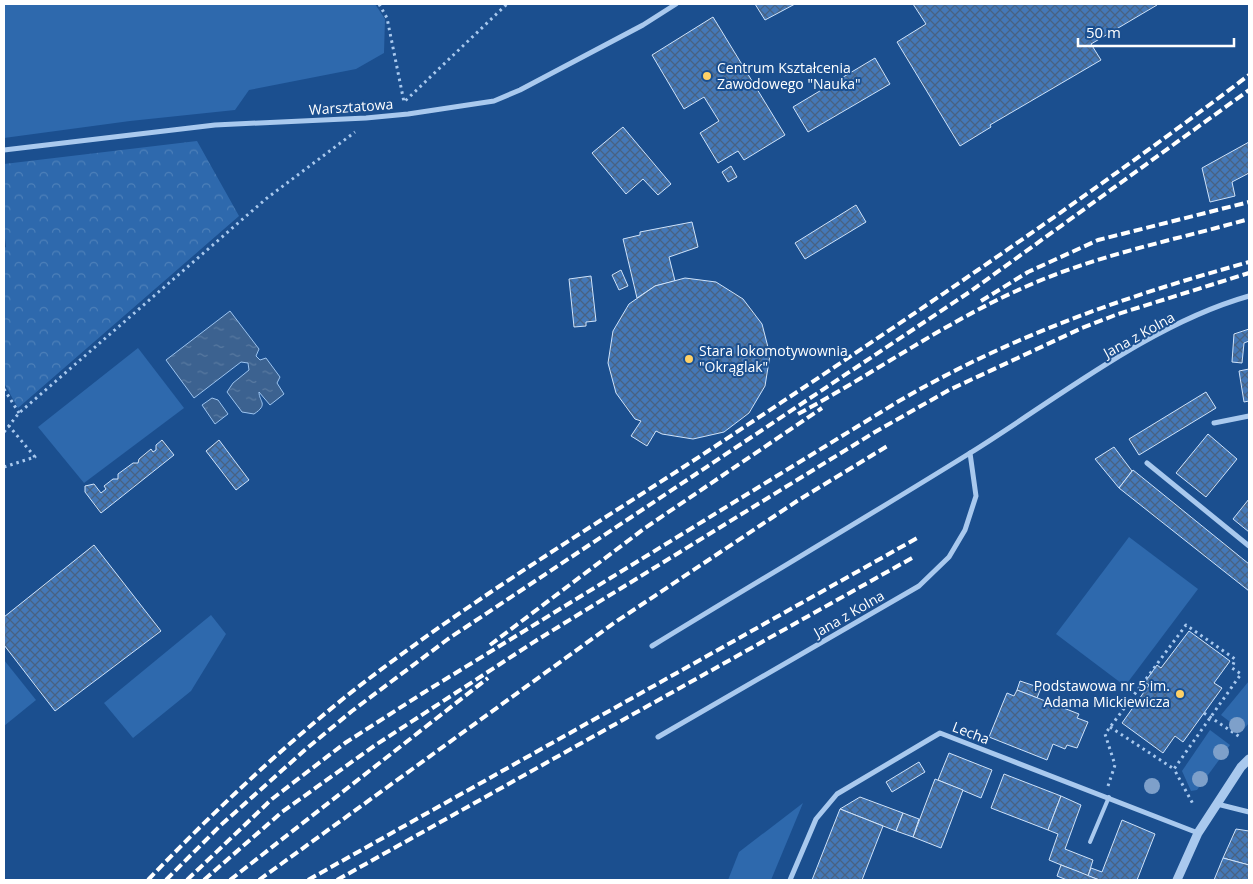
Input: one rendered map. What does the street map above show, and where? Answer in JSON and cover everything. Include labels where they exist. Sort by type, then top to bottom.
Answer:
[{"type":"street","name":"Warsztatowa","points":[[4,150],[215,125],[366,118],[494,101],[520,90],[634,29],[676,4]]},
{"type":"street","name":"Jana z Kolna","points":[[652,646],[970,453],[1146,340],[1228,302],[1249,296]]},
{"type":"street","points":[[1214,423],[1249,416]]},
{"type":"street","name":"Jana z Kolna","points":[[658,737],[919,586],[949,557],[965,530],[976,496],[970,453]]},
{"type":"street","points":[[1147,463],[1249,546]]},
{"type":"street","name":"Lecha","points":[[790,880],[816,819],[837,794],[940,733],[1198,833]]},
{"type":"street","points":[[1177,880],[1198,833],[1216,804],[1249,759]]},
{"type":"street","points":[[1216,804],[1249,812]]},
{"type":"lane","points":[[1090,842],[1109,797]]},
{"type":"path","points":[[379,4],[387,18],[404,102],[507,4]]},
{"type":"path","points":[[4,432],[19,413],[267,198],[359,129],[366,118]]},
{"type":"path","points":[[4,389],[19,413]]},
{"type":"path","points":[[4,467],[35,457],[8,426]]},
{"type":"path","points":[[1108,787],[1115,765],[1105,734],[1186,625],[1235,660],[1232,668],[1241,674],[1174,769]]},
{"type":"path","points":[[1204,713],[1240,737]]},
{"type":"path","points":[[1110,727],[1174,769],[1193,804]]},
{"type":"green space","points":[[4,4],[375,4],[385,19],[384,53],[356,69],[249,90],[235,110],[130,121],[4,138]]},
{"type":"green space","points":[[197,141],[239,216],[18,408],[4,383],[4,248],[6,247],[4,229],[4,164]]},
{"type":"green space","points":[[138,348],[184,408],[84,483],[38,427]]},
{"type":"green space","points":[[1129,537],[1198,589],[1125,686],[1056,634]]},
{"type":"green space","points":[[211,615],[226,634],[191,691],[133,738],[104,703]]},
{"type":"green space","points":[[4,660],[36,700],[4,726]]},
{"type":"green space","points":[[1249,681],[1249,723],[1242,731],[1221,715]]},
{"type":"green space","points":[[1210,730],[1230,745],[1197,790],[1191,791],[1182,771]]},
{"type":"green space","points":[[803,803],[771,880],[728,880],[739,852]]},
{"type":"water","points":[[230,311],[259,349],[256,356],[260,360],[266,358],[280,377],[277,383],[284,394],[270,405],[259,392],[262,405],[259,411],[254,414],[242,412],[227,392],[233,383],[249,370],[248,363],[241,362],[194,398],[166,360]]},
{"type":"water","points":[[212,398],[218,400],[228,414],[215,424],[202,405]]},
{"type":"building","points":[[755,4],[795,4],[765,20]]},
{"type":"building","points":[[913,4],[1157,5],[1091,44],[1101,60],[990,125],[991,127],[960,146],[897,42],[926,24]]},
{"type":"building","name":"Centrum Kształcenia Zawodowego \"Nauka\"","points":[[713,17],[785,135],[744,160],[738,151],[718,163],[700,133],[719,121],[704,97],[684,109],[652,55]]},
{"type":"building","points":[[875,58],[890,84],[808,132],[793,107]]},
{"type":"building","points":[[623,127],[671,184],[658,195],[643,179],[626,194],[592,153]]},
{"type":"building","points":[[1249,142],[1249,173],[1232,182],[1235,196],[1210,202],[1202,168]]},
{"type":"building","points":[[731,166],[737,177],[728,182],[722,172]]},
{"type":"building","points":[[856,205],[866,222],[805,259],[795,243]]},
{"type":"building","points":[[692,222],[698,247],[669,257],[675,281],[655,286],[637,298],[623,239],[640,235],[640,232]]},
{"type":"building","points":[[621,270],[628,286],[619,290],[612,275]]},
{"type":"building","points":[[591,276],[596,321],[586,322],[586,326],[574,327],[569,279]]},
{"type":"building","name":"Stara lokomotywownia \"Okrąglak\"","points":[[685,278],[716,282],[743,299],[762,324],[770,355],[765,386],[749,413],[724,432],[693,439],[662,434],[656,431],[647,446],[631,436],[641,421],[635,419],[616,393],[608,363],[613,331],[629,304],[655,286]]},
{"type":"building","points":[[1249,329],[1249,341],[1244,343],[1242,363],[1232,362],[1234,334]]},
{"type":"building","points":[[1249,369],[1249,401],[1244,402],[1239,371]]},
{"type":"building","points":[[1206,392],[1216,408],[1139,455],[1129,439]]},
{"type":"building","points":[[1208,434],[1237,459],[1206,497],[1176,473]]},
{"type":"building","points":[[162,440],[174,455],[101,513],[85,492],[85,486],[94,484],[101,493],[106,489],[104,486],[113,479],[118,479],[118,474],[133,463],[138,463],[139,459],[151,449],[153,452],[156,450],[156,445]]},
{"type":"building","points":[[219,440],[249,480],[236,490],[206,451]]},
{"type":"building","points":[[1114,447],[1132,471],[1119,488],[1095,459]]},
{"type":"building","points":[[1133,470],[1249,564],[1249,591],[1119,488]]},
{"type":"building","points":[[1249,499],[1249,532],[1233,519]]},
{"type":"building","points":[[94,545],[161,631],[55,711],[4,645],[4,617]]},
{"type":"building","name":"Podstawowa nr 5 im. Adama Mickiewicza","points":[[1189,631],[1230,661],[1214,683],[1222,688],[1183,742],[1175,736],[1163,753],[1122,723],[1149,685],[1145,682],[1157,665],[1161,668]]},
{"type":"building","points":[[1020,681],[1041,688],[1037,698],[1017,690]]},
{"type":"building","points":[[1017,690],[1079,714],[1077,718],[1088,722],[1077,748],[1067,745],[1065,749],[1053,744],[1047,760],[989,737],[1007,693],[1014,696]]},
{"type":"building","points":[[949,753],[992,770],[981,798],[938,780]]},
{"type":"building","points":[[919,762],[925,772],[892,792],[886,782]]},
{"type":"building","points":[[1004,774],[1061,796],[1048,830],[991,808]]},
{"type":"building","points":[[935,779],[963,790],[941,848],[913,837]]},
{"type":"building","points":[[1061,796],[1081,805],[1065,849],[1093,860],[1088,876],[1049,860],[1058,834],[1048,830]]},
{"type":"building","points":[[860,797],[903,813],[896,831],[840,809]]},
{"type":"building","points":[[840,809],[883,826],[862,880],[812,880]]},
{"type":"building","points":[[903,813],[919,819],[913,837],[896,831]]},
{"type":"building","points":[[1122,820],[1155,834],[1137,880],[1100,880],[1088,876],[1091,868],[1102,872]]},
{"type":"building","points":[[1236,829],[1249,831],[1249,865],[1223,858]]},
{"type":"building","points":[[1223,858],[1249,865],[1249,880],[1214,880]]},
{"type":"building","points":[[1061,865],[1099,880],[1067,880],[1057,876]]},
{"type":"railway","points":[[148,880],[219,809],[318,719],[432,632],[708,451],[981,268],[1116,173],[1249,75]]},
{"type":"railway","points":[[166,880],[221,825],[306,749],[352,711],[448,639],[971,291],[1249,90]]},
{"type":"railway","points":[[981,301],[1028,272],[1098,240],[1249,202]]},
{"type":"railway","points":[[798,414],[938,332],[1025,287],[1108,257],[1249,219]]},
{"type":"railway","points":[[187,880],[272,799],[345,743],[423,693],[899,401],[984,356],[1027,337],[1157,289],[1249,262]]},
{"type":"railway","points":[[204,880],[282,812],[374,746],[537,640],[875,432],[949,390],[1082,328],[1118,314],[1249,273]]},
{"type":"railway","points":[[490,645],[645,528],[822,408]]},
{"type":"railway","points":[[259,880],[614,623],[797,501],[889,445]]},
{"type":"railway","points":[[308,880],[919,537]]},
{"type":"railway","points":[[337,880],[912,558]]},
{"type":"railway","points":[[230,880],[488,678]]},
{"type":"place","name":"Centrum Kształcenia Zawodowego \"Nauka\"","points":[[707,76]]},
{"type":"place","name":"Stara lokomotywownia \"Okrąglak\"","points":[[689,359]]},
{"type":"place","name":"Podstawowa nr 5 im. Adama Mickiewicza","points":[[1180,694]]}]
